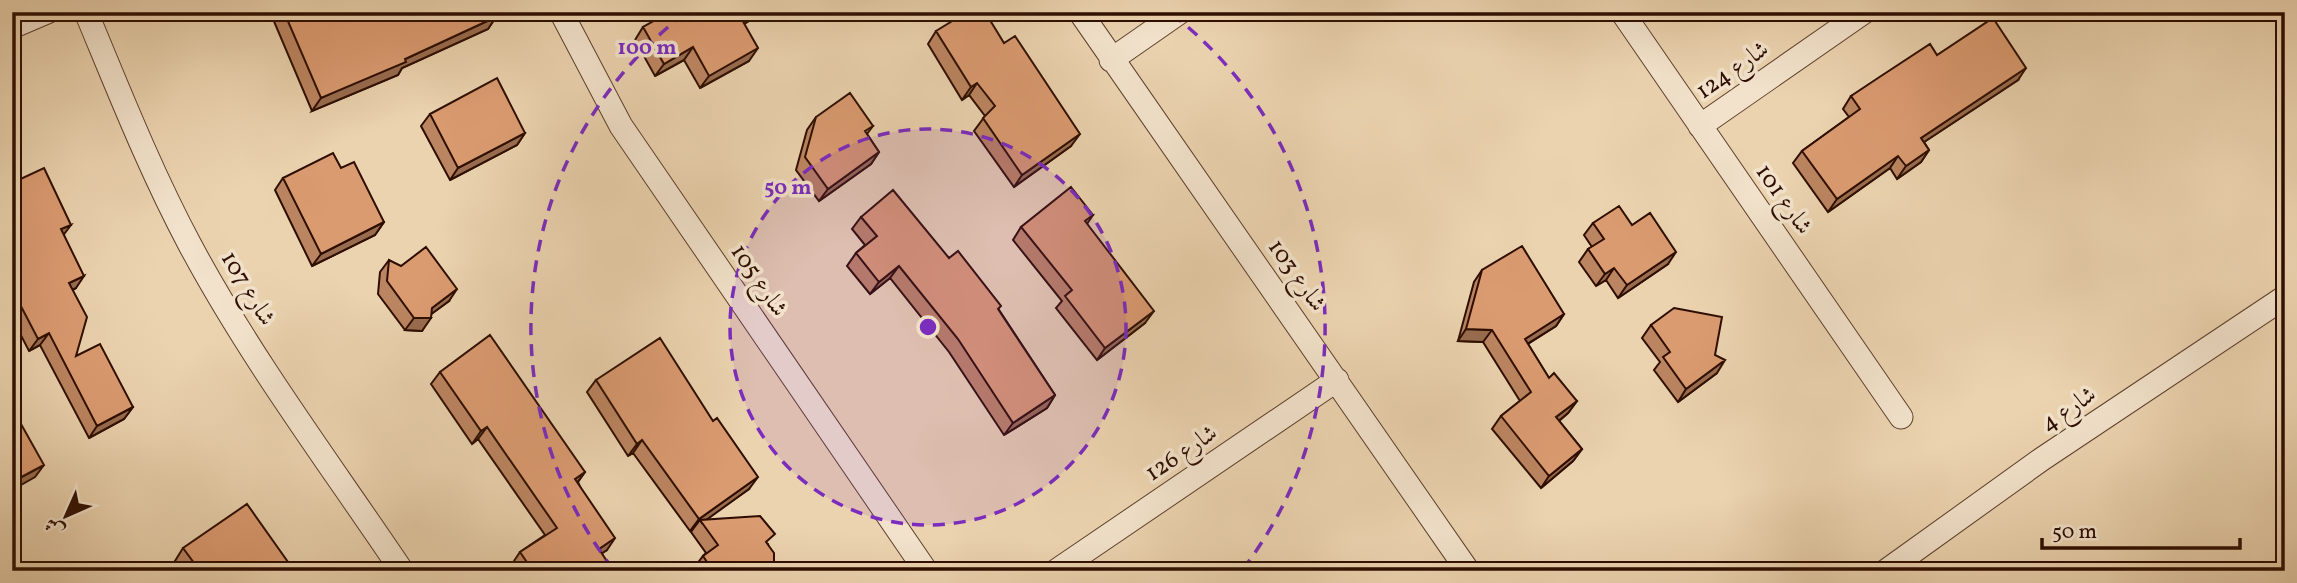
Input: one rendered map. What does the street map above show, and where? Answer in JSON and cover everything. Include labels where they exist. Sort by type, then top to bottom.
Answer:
[{"type":"street","points":[[12,27],[47,12]]},
{"type":"street","name":"شارع 107","points":[[86,12],[141,144],[191,246],[249,343],[401,571]]},
{"type":"street","name":"شارع 105","points":[[561,12],[621,126],[926,571]]},
{"type":"street","name":"شارع 103","points":[[1080,12],[1468,571]]},
{"type":"street","points":[[1111,60],[1180,12]]},
{"type":"street","name":"شارع 101","points":[[1622,12],[1901,417]]},
{"type":"street","name":"شارع 124","points":[[1700,126],[1864,12]]},
{"type":"street","name":"شارع 4","points":[[1886,571],[2042,459],[2285,297]]},
{"type":"street","name":"شارع 126","points":[[1056,571],[1337,380]]},
{"type":"building","points":[[284,12],[494,12],[496,17],[405,59],[406,62],[321,98]]},
{"type":"building","points":[[670,12],[752,12],[741,18],[758,48],[709,76],[693,47],[664,64],[643,27]]},
{"type":"building","points":[[967,12],[985,12],[1004,43],[1015,36],[1080,134],[1022,175],[983,118],[995,106],[977,83],[971,87],[936,31]]},
{"type":"building","points":[[1993,18],[2026,68],[1921,138],[1929,150],[1906,166],[1898,156],[1837,199],[1802,151],[1860,109],[1851,96],[1930,44],[1937,55]]},
{"type":"building","points":[[497,78],[525,133],[458,168],[430,114]]},
{"type":"building","points":[[850,93],[873,126],[865,131],[879,152],[828,189],[805,157],[816,117]]},
{"type":"building","points":[[333,153],[341,168],[354,162],[384,222],[321,254],[283,178]]},
{"type":"building","points":[[44,168],[71,225],[61,229],[84,276],[69,283],[87,317],[76,356],[100,344],[133,407],[97,426],[49,333],[38,339],[12,289],[12,280],[16,278],[12,270],[12,183]]},
{"type":"building","points":[[1071,187],[1093,215],[1085,221],[1154,311],[1105,348],[1065,296],[1072,290],[1021,227]]},
{"type":"building","points":[[893,190],[949,258],[958,251],[1001,306],[998,309],[1055,395],[1013,423],[958,339],[899,266],[879,282],[856,253],[877,236],[861,217]]},
{"type":"building","points":[[1619,206],[1632,225],[1650,213],[1676,252],[1627,285],[1614,268],[1605,274],[1588,249],[1604,239],[1593,223]]},
{"type":"building","points":[[1522,246],[1564,314],[1525,339],[1549,378],[1554,373],[1577,401],[1556,417],[1582,449],[1549,476],[1501,416],[1531,392],[1492,330],[1466,329],[1482,270]]},
{"type":"building","points":[[426,247],[457,289],[432,308],[431,318],[414,318],[387,281],[389,260],[401,266]]},
{"type":"building","points":[[1674,308],[1722,317],[1715,355],[1725,360],[1686,389],[1663,357],[1670,352],[1651,325]]},
{"type":"building","points":[[490,335],[585,472],[575,479],[615,538],[599,549],[610,566],[602,571],[533,571],[520,552],[557,528],[487,427],[481,431],[440,372]]},
{"type":"building","points":[[660,338],[713,421],[717,418],[758,477],[699,519],[642,440],[637,444],[596,380]]},
{"type":"building","points":[[12,408],[44,465],[12,482]]},
{"type":"building","points":[[247,504],[288,562],[276,571],[200,571],[183,548]]},
{"type":"building","points":[[760,516],[775,534],[766,542],[774,553],[774,571],[713,571],[703,556],[718,545],[700,520]]}]
